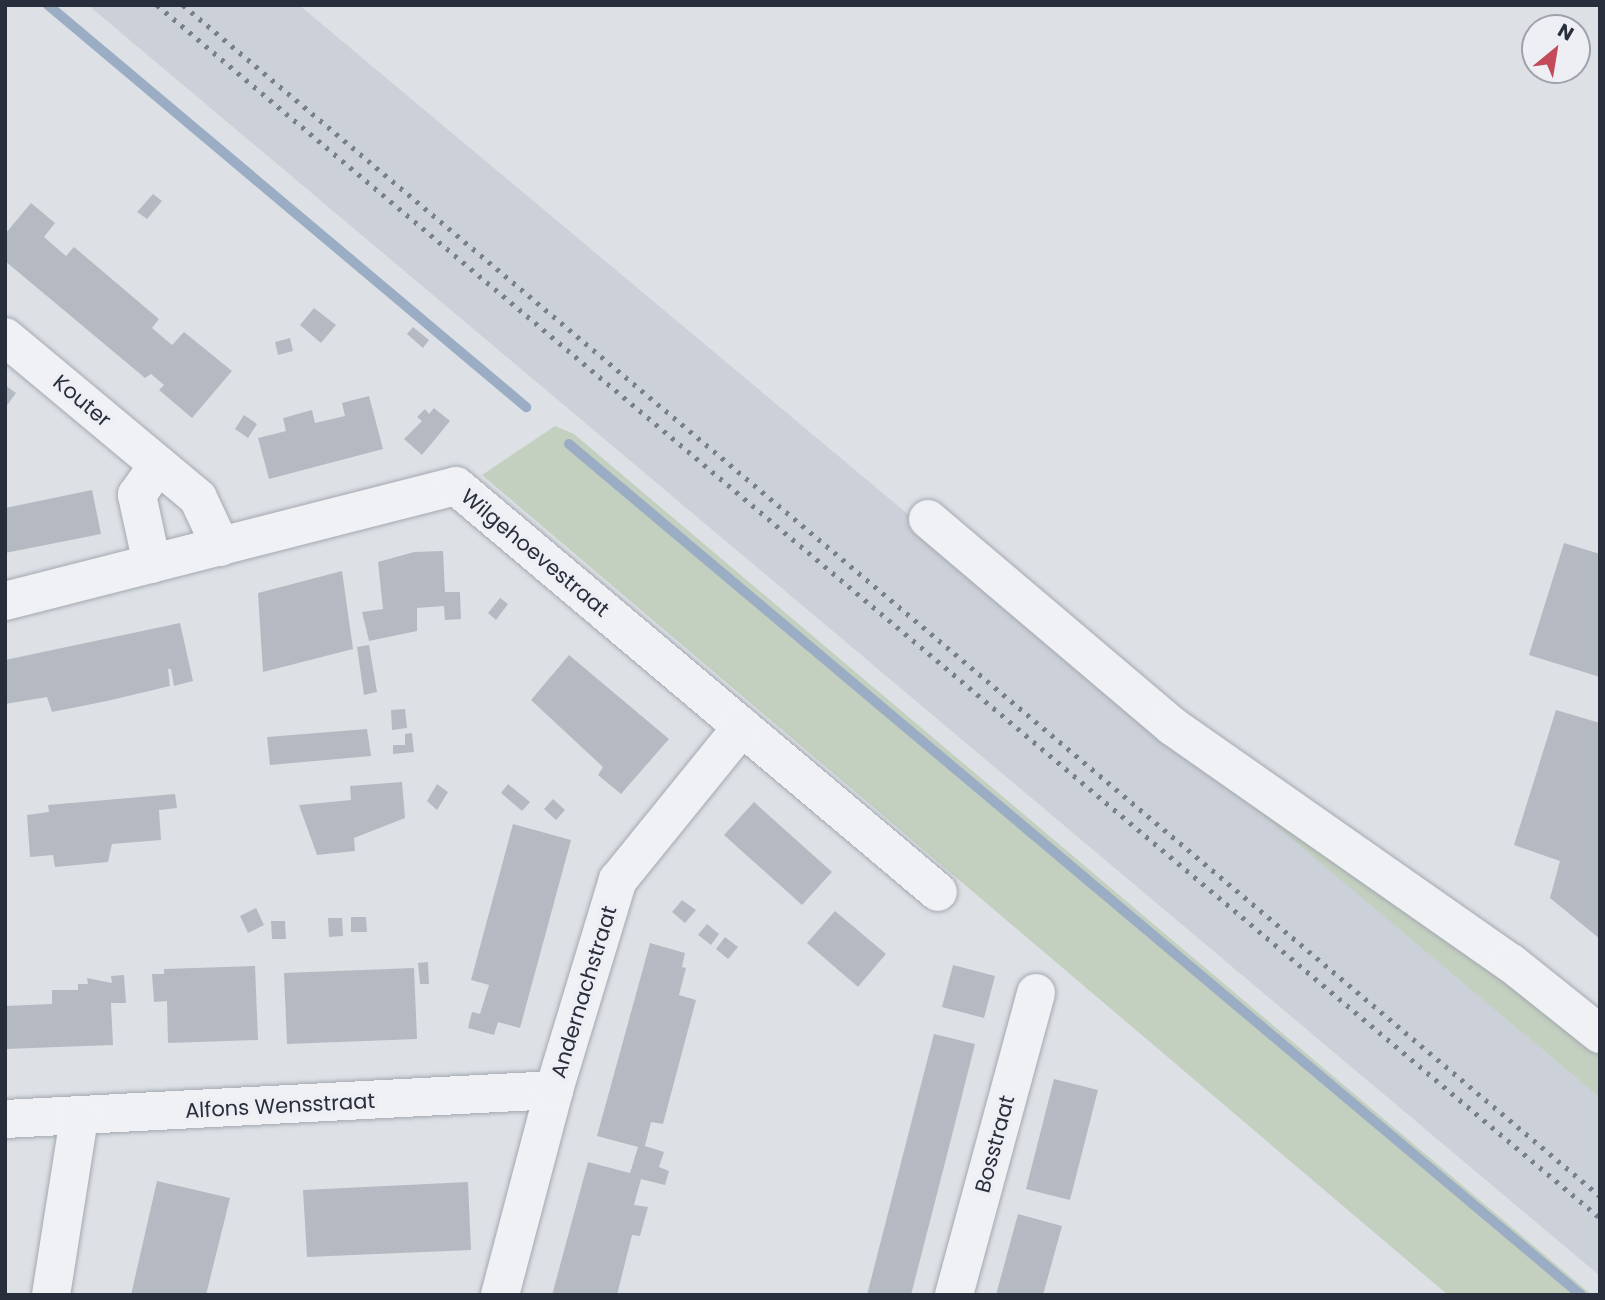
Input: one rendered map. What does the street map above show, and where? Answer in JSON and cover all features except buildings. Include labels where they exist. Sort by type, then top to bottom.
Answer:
[{"type":"street","name":"Kouter","points":[[5,337],[198,498],[221,547]]},
{"type":"street","points":[[152,564],[137,495],[158,465]]},
{"type":"street","name":"Wilgehoevestraat","points":[[5,601],[456,486],[938,892]]},
{"type":"street","points":[[928,519],[1172,726],[1511,963],[1600,1034]]},
{"type":"street","name":"Andernachstraat","points":[[500,1295],[554,1090],[618,880],[742,727]]},
{"type":"street","name":"Bosstraat","points":[[954,1295],[1036,993]]},
{"type":"street","name":"Alfons Wensstraat","points":[[5,1119],[79,1118],[554,1090]]},
{"type":"street","points":[[51,1295],[79,1118]]},
{"type":"shaded area","points":[[88,5],[299,5],[885,495],[1600,1098],[1600,1276]]},
{"type":"green space","points":[[555,426],[574,434],[1592,1295],[1448,1295],[482,475]]},
{"type":"green space","points":[[1185,749],[1600,1051],[1600,1098]]},
{"type":"waterway","points":[[48,5],[526,407]]},
{"type":"waterway","points":[[569,444],[1581,1295]]},
{"type":"railway","points":[[157,5],[1600,1218]]},
{"type":"railway","points":[[183,5],[1600,1196]]}]
